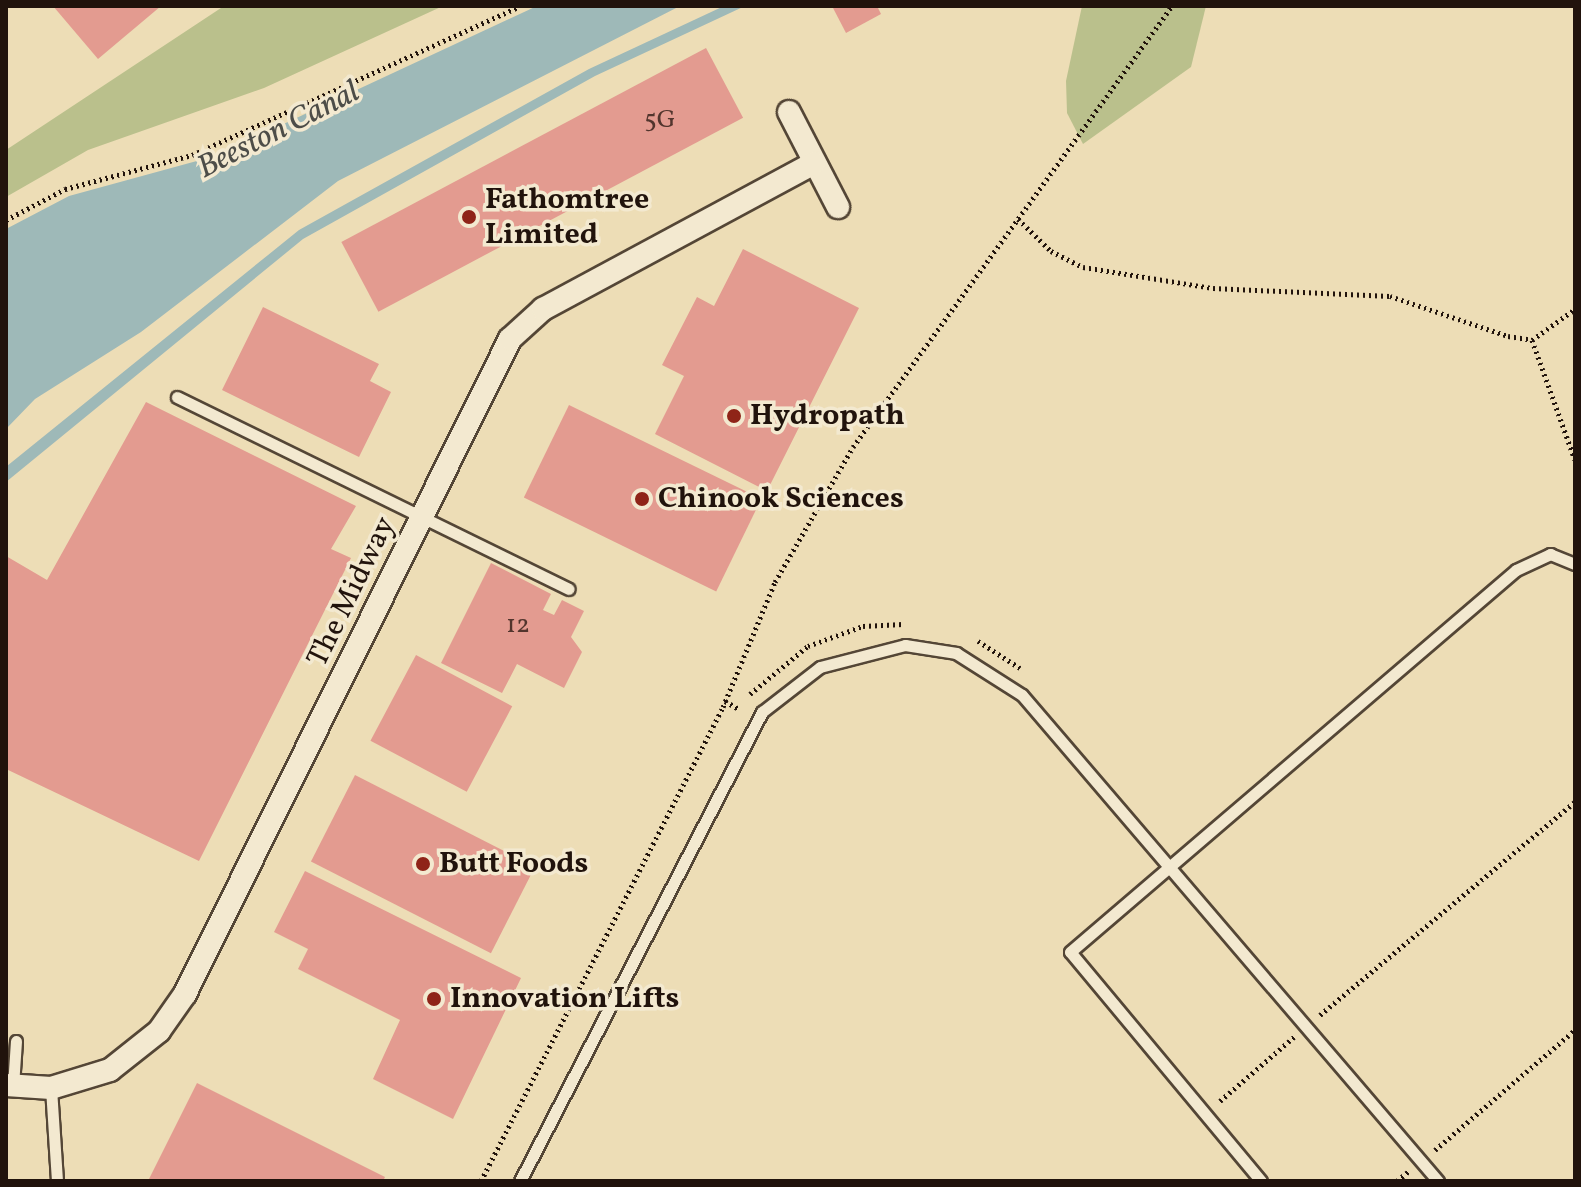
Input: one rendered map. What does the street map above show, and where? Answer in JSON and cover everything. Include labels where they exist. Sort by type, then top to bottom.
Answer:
[{"type":"street","points":[[789,112],[838,207]]},
{"type":"street","name":"The Midway","points":[[9,1085],[51,1088],[110,1070],[159,1031],[185,994],[510,339],[532,319],[814,163]]},
{"type":"lane","points":[[177,397],[569,589]]},
{"type":"lane","points":[[1261,1181],[1070,952],[1173,869],[1516,570],[1550,554],[1575,564]]},
{"type":"lane","points":[[520,1181],[749,733],[781,693],[820,667],[905,645],[984,665],[1022,695],[1438,1181]]},
{"type":"lane","points":[[9,1085],[16,1041]]},
{"type":"lane","points":[[51,1088],[57,1181]]},
{"type":"path","points":[[6,220],[65,189],[192,155],[520,6]]},
{"type":"path","points":[[481,1181],[725,701],[775,582],[853,447],[1172,6]]},
{"type":"path","points":[[1018,219],[1051,251],[1083,267],[1213,288],[1390,296],[1532,340]]},
{"type":"path","points":[[1532,340],[1575,309]]},
{"type":"path","points":[[1532,340],[1575,460]]},
{"type":"path","points":[[733,722],[761,680],[808,646],[863,626],[915,625]]},
{"type":"path","points":[[962,635],[1032,679]]},
{"type":"path","points":[[725,701],[739,709]]},
{"type":"path","points":[[1204,1114],[1575,802]]},
{"type":"path","points":[[1397,1181],[1575,1030]]},
{"type":"green space","points":[[224,6],[443,6],[264,88],[88,150],[6,197],[6,150]]},
{"type":"green space","points":[[1082,6],[1206,6],[1191,67],[1083,144],[1067,113],[1066,81]]},
{"type":"water","name":"Beeston Canal","points":[[537,6],[680,6],[338,181],[141,332],[35,399],[6,429],[6,229],[69,196],[215,156]]},
{"type":"water","points":[[724,6],[745,6],[595,76],[303,239],[6,482],[7,466],[299,230],[589,69]]},
{"type":"building","points":[[53,6],[161,6],[98,59]]},
{"type":"building","points":[[832,6],[877,6],[881,14],[846,33]]},
{"type":"building","points":[[706,48],[743,118],[378,312],[341,242]]},
{"type":"building","points":[[743,249],[859,308],[767,491],[655,434],[684,376],[662,365],[697,297],[714,306]]},
{"type":"building","points":[[263,307],[379,364],[370,381],[391,392],[359,457],[222,390]]},
{"type":"building","points":[[146,402],[356,506],[331,549],[351,558],[199,861],[6,769],[6,556],[47,580]]},
{"type":"building","name":"Chinook Sciences","points":[[569,405],[761,499],[716,591],[524,498]]},
{"type":"building","points":[[491,563],[551,594],[543,610],[554,615],[562,600],[584,611],[571,637],[582,652],[564,688],[517,664],[502,693],[441,663]]},
{"type":"building","points":[[416,655],[512,706],[467,792],[370,741]]},
{"type":"building","name":"Butt Foods","points":[[355,775],[535,867],[491,953],[311,861]]},
{"type":"building","name":"Innovation Lifts","points":[[305,871],[521,978],[453,1119],[373,1079],[400,1020],[298,969],[308,949],[274,932]]},
{"type":"building","points":[[197,1083],[385,1177],[383,1181],[148,1181]]},
{"type":"place","name":"Fathomtree Limited","points":[[469,217]]},
{"type":"place","name":"Hydropath","points":[[734,416]]},
{"type":"place","name":"Chinook Sciences","points":[[642,499]]},
{"type":"place","name":"Butt Foods","points":[[423,864]]},
{"type":"place","name":"Innovation Lifts","points":[[434,999]]}]
